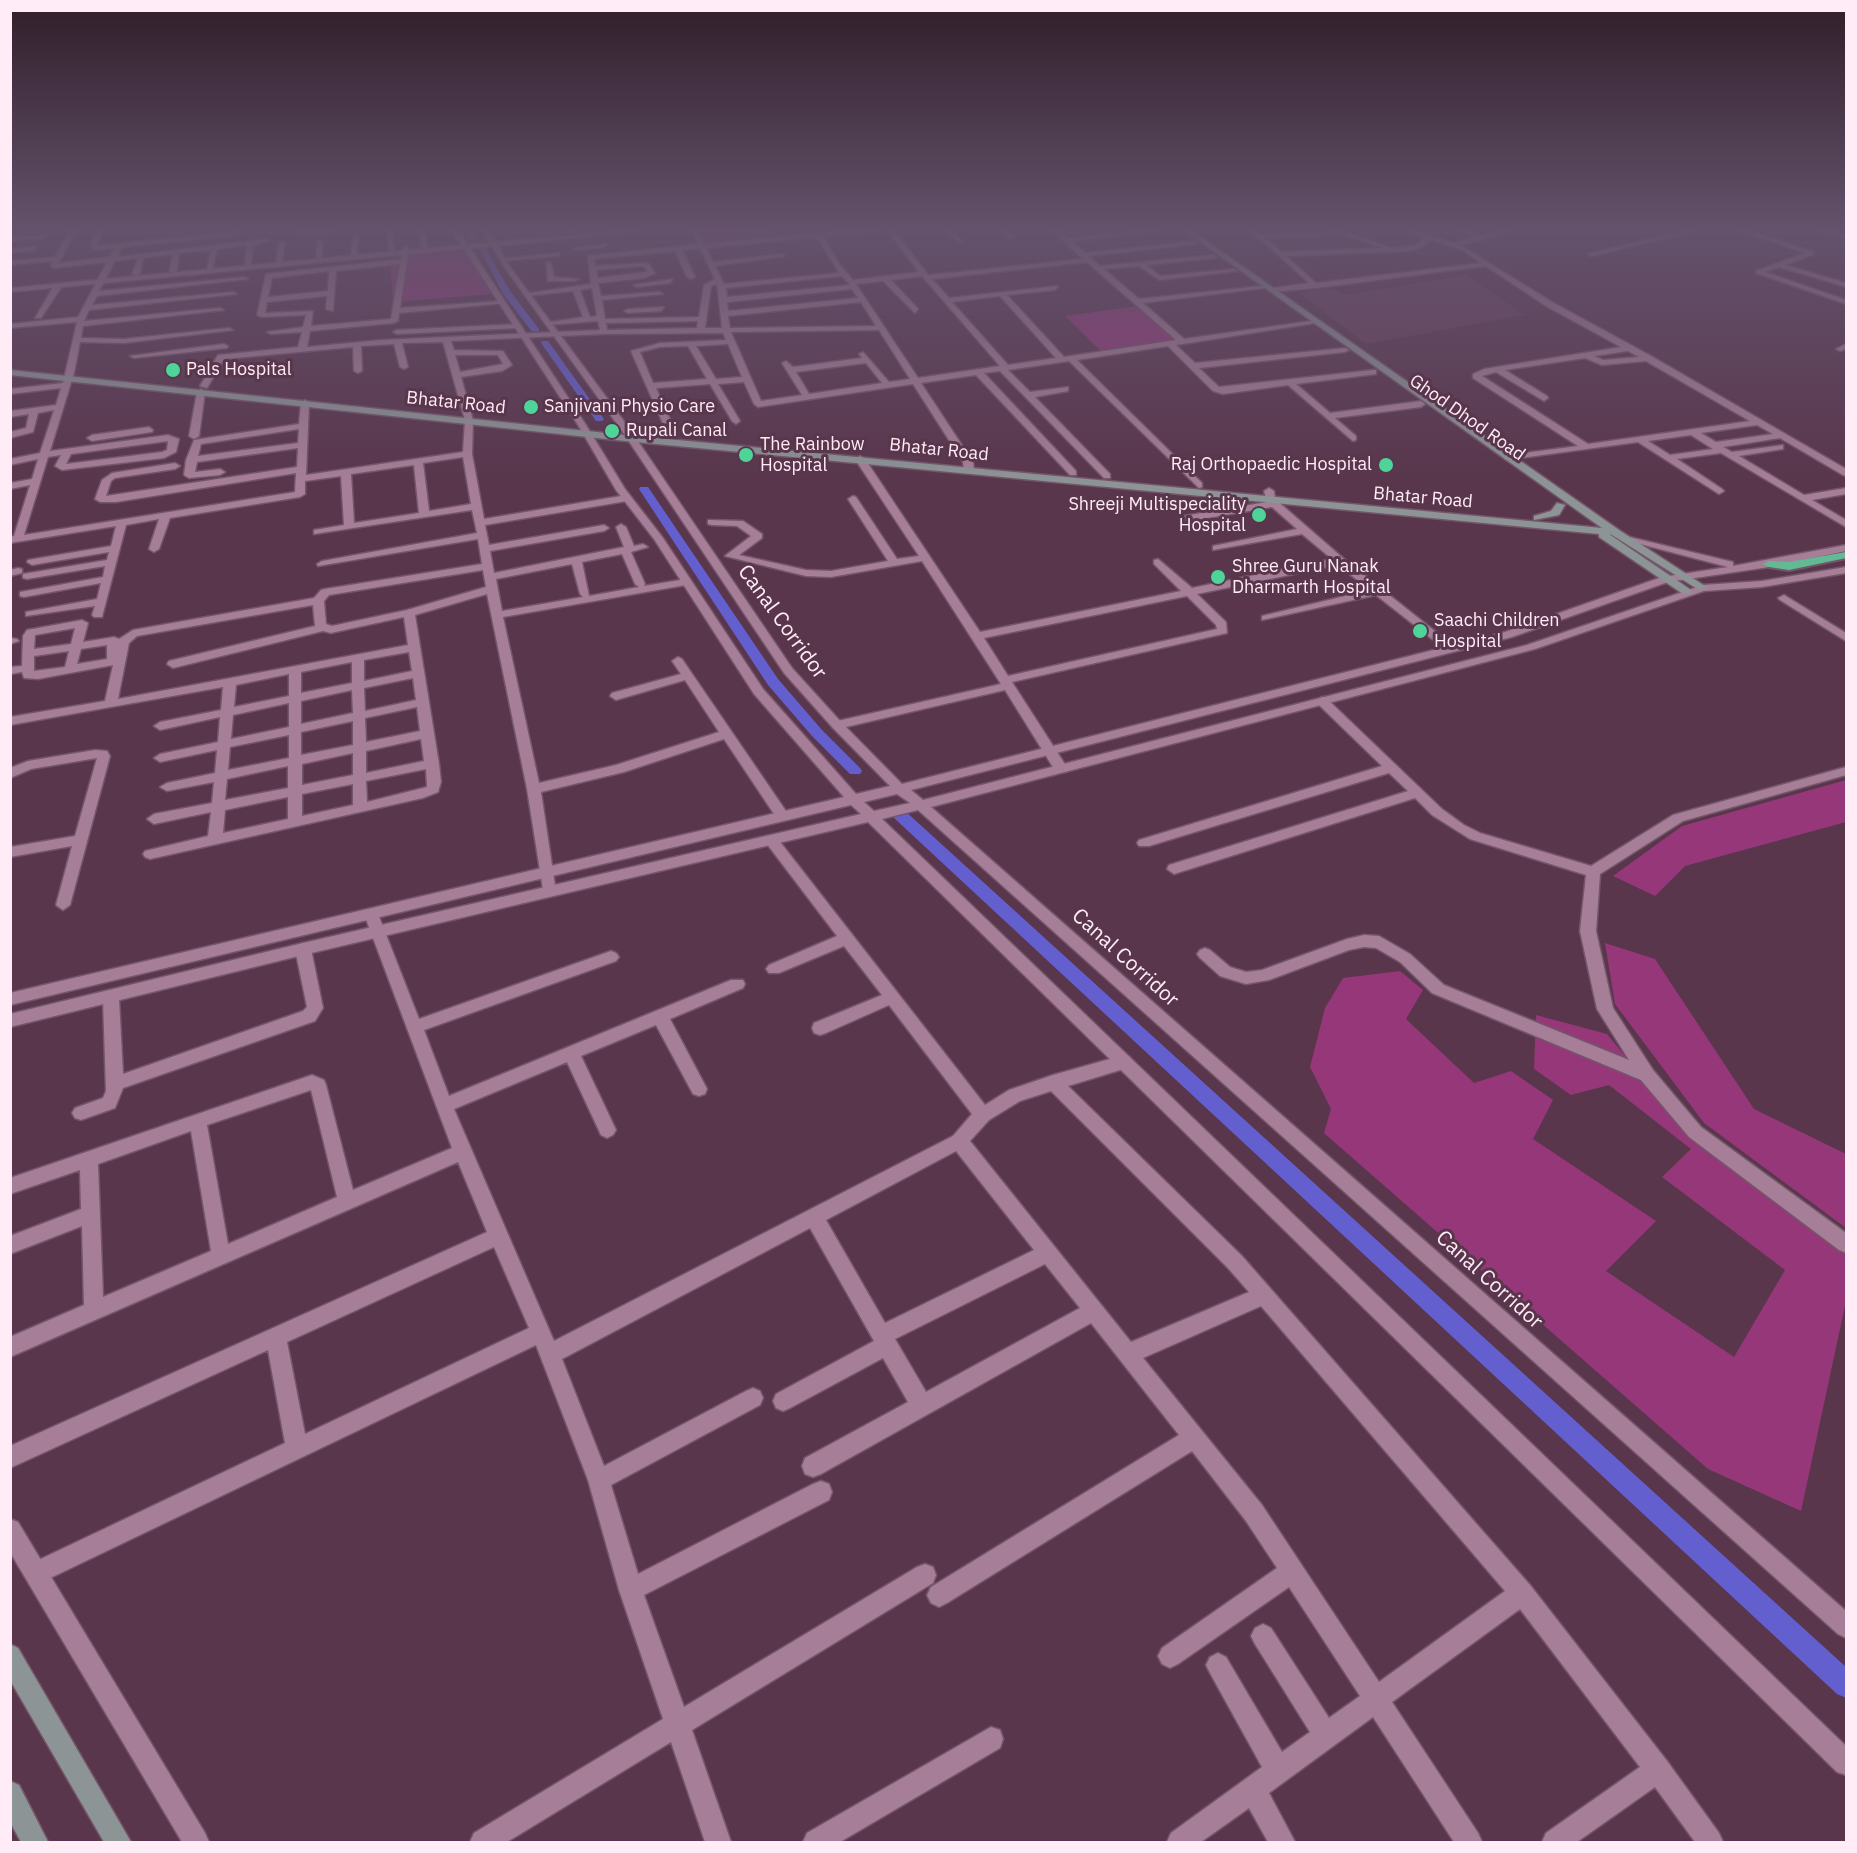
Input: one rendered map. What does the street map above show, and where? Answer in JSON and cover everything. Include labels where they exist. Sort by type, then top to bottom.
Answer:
[{"type":"highway","points":[[1769,564],[1789,566],[1846,555]]},
{"type":"main road","name":"Ghod Dhod Road","points":[[1297,312],[1373,372],[1582,520]]},
{"type":"main road","points":[[1300,312],[1509,458],[1598,525],[1624,550]]},
{"type":"main road","points":[[10,366],[68,379]]},
{"type":"main road","name":"Bhatar Road","points":[[10,372],[68,379],[203,389],[305,403],[468,416],[860,459],[968,466],[1551,526],[1598,525]]},
{"type":"main road","points":[[203,389],[468,416]]},
{"type":"main road","points":[[629,434],[671,433],[968,466],[1199,485],[1271,498]]},
{"type":"main road","name":"Bhatar Road","points":[[1271,498],[1582,520],[1620,534]]},
{"type":"main road","points":[[1538,518],[1556,513],[1560,505]]},
{"type":"main road","points":[[1551,526],[1599,538],[1624,550],[1687,592]]},
{"type":"main road","points":[[1620,534],[1703,588]]},
{"type":"main road","points":[[10,1656],[118,1842]]},
{"type":"main road","points":[[10,1794],[35,1842]]},
{"type":"street","points":[[38,316],[40,312]]},
{"type":"street","points":[[85,312],[80,322],[68,379],[36,481],[14,539],[300,494],[305,403]]},
{"type":"street","points":[[10,326],[194,312]]},
{"type":"street","points":[[262,312],[261,315],[310,313],[302,349]]},
{"type":"street","points":[[396,312],[392,332],[404,367]]},
{"type":"street","points":[[447,312],[447,319]]},
{"type":"street","points":[[508,312],[585,429],[627,498],[658,538],[758,691],[855,800],[1846,1763]]},
{"type":"street","name":"Canal Corridor","points":[[540,312],[629,434],[715,566],[788,670],[837,726],[900,789],[921,805],[1846,1626]]},
{"type":"street","points":[[585,312],[587,319]]},
{"type":"street","points":[[600,312],[604,332]]},
{"type":"street","points":[[220,357],[357,344],[525,337],[587,319],[635,312]]},
{"type":"street","points":[[701,330],[703,312]]},
{"type":"street","points":[[739,312],[724,314],[726,330],[758,404],[915,383],[1313,323]]},
{"type":"street","points":[[871,312],[968,466]]},
{"type":"street","points":[[957,312],[1004,368],[1107,476]]},
{"type":"street","points":[[1020,312],[1199,485]]},
{"type":"street","points":[[1148,312],[1183,342]]},
{"type":"street","points":[[1565,312],[1846,473]]},
{"type":"street","points":[[172,325],[178,314]]},
{"type":"street","points":[[265,353],[277,314]]},
{"type":"street","points":[[601,317],[702,319]]},
{"type":"street","points":[[194,436],[203,389],[220,357],[232,319]]},
{"type":"street","points":[[271,332],[306,329],[346,321],[394,321]]},
{"type":"street","points":[[343,345],[346,321]]},
{"type":"street","points":[[392,332],[517,326]]},
{"type":"street","points":[[552,329],[604,332],[881,328]]},
{"type":"street","points":[[77,340],[124,341],[229,330]]},
{"type":"street","points":[[447,340],[468,416],[467,454],[496,613],[534,789],[549,892]]},
{"type":"street","points":[[671,433],[635,351],[730,342]]},
{"type":"street","points":[[357,344],[358,371]]},
{"type":"street","points":[[691,344],[736,421]]},
{"type":"street","points":[[1170,344],[1216,389],[1223,391],[1373,372]]},
{"type":"street","points":[[134,356],[224,346]]},
{"type":"street","points":[[1586,447],[1476,376],[1497,369],[1630,348]]},
{"type":"street","points":[[1194,366],[1345,350]]},
{"type":"street","points":[[450,352],[500,353],[508,365],[502,369],[458,375]]},
{"type":"street","points":[[1586,355],[1602,363],[1648,358]]},
{"type":"street","points":[[807,397],[788,367],[865,357],[888,386]]},
{"type":"street","points":[[1497,369],[1544,398]]},
{"type":"street","points":[[978,372],[1073,473]]},
{"type":"street","points":[[10,393],[68,379]]},
{"type":"street","points":[[651,386],[747,379]]},
{"type":"street","points":[[1290,383],[1353,438]]},
{"type":"street","points":[[1029,395],[1065,389]]},
{"type":"street","points":[[1328,416],[1420,404]]},
{"type":"street","points":[[10,414],[58,407]]},
{"type":"street","points":[[10,435],[30,430],[34,411]]},
{"type":"street","points":[[1509,458],[1756,423]]},
{"type":"street","points":[[304,426],[197,442],[189,475],[301,470],[346,472],[467,454]]},
{"type":"street","points":[[46,444],[149,430]]},
{"type":"street","points":[[1692,432],[1846,524]]},
{"type":"street","points":[[239,457],[243,434]]},
{"type":"street","points":[[1723,450],[1779,436]]},
{"type":"street","points":[[1764,438],[1846,485]]},
{"type":"street","points":[[10,462],[43,455],[123,444],[174,439],[171,452],[164,455],[62,467],[60,466],[67,452]]},
{"type":"street","points":[[1639,439],[1719,491]]},
{"type":"street","points":[[118,461],[123,444]]},
{"type":"street","points":[[191,460],[239,457],[302,444]]},
{"type":"street","points":[[1668,458],[1723,450],[1780,447]]},
{"type":"street","points":[[860,459],[977,636],[1061,769]]},
{"type":"street","points":[[418,461],[424,514]]},
{"type":"street","points":[[175,466],[112,476],[107,480],[100,499],[116,500],[301,470]]},
{"type":"street","points":[[346,472],[350,526]]},
{"type":"street","points":[[10,486],[36,481]]},
{"type":"street","points":[[1804,498],[1846,491]]},
{"type":"street","points":[[481,523],[627,498]]},
{"type":"street","points":[[1184,519],[1271,498],[1340,561],[1450,648]]},
{"type":"street","points":[[854,499],[894,563]]},
{"type":"street","points":[[318,532],[478,506]]},
{"type":"street","points":[[1832,515],[1846,512]]},
{"type":"street","points":[[154,549],[166,515]]},
{"type":"street","points":[[98,615],[122,522]]},
{"type":"street","points":[[712,522],[739,523],[758,536],[730,556],[796,570],[831,574],[924,558]]},
{"type":"street","points":[[621,527],[640,584]]},
{"type":"street","points":[[485,549],[604,528]]},
{"type":"street","points":[[1217,548],[1305,530]]},
{"type":"street","name":"Bhatar Road","points":[[1620,534],[1705,559],[1744,566]]},
{"type":"street","points":[[322,564],[483,536]]},
{"type":"street","points":[[574,538],[585,594]]},
{"type":"street","points":[[322,628],[318,602],[321,594],[330,591],[490,577],[643,547]]},
{"type":"street","points":[[32,562],[115,548]]},
{"type":"street","points":[[10,999],[545,871],[855,800],[1362,670],[1508,635],[1666,579],[1769,564],[1846,549]]},
{"type":"street","points":[[19,574],[112,561]]},
{"type":"street","points":[[977,636],[1340,561]]},
{"type":"street","points":[[837,726],[1222,631],[1222,624],[1158,562]]},
{"type":"street","points":[[10,1021],[111,999],[303,949],[921,805],[1531,647],[1703,588],[1762,584],[1846,570]]},
{"type":"street","points":[[173,664],[322,628],[331,630],[409,613],[490,577]]},
{"type":"street","points":[[24,594],[107,579]]},
{"type":"street","points":[[496,613],[659,580]]},
{"type":"street","points":[[496,613],[686,582]]},
{"type":"street","points":[[1266,618],[1379,591]]},
{"type":"street","points":[[1784,598],[1846,638]]},
{"type":"street","points":[[30,614],[102,601]]},
{"type":"street","points":[[1604,601],[1626,614]]},
{"type":"street","points":[[108,704],[123,642],[133,633],[318,602]]},
{"type":"street","points":[[150,855],[428,792],[434,786],[432,764],[409,613]]},
{"type":"street","points":[[70,669],[82,623],[32,632],[28,654],[28,675],[31,676],[111,662]]},
{"type":"street","points":[[28,654],[114,640],[108,704]]},
{"type":"street","points":[[10,721],[415,647]]},
{"type":"street","points":[[358,658],[360,808]]},
{"type":"street","points":[[678,661],[783,816]]},
{"type":"street","points":[[294,670],[295,822]]},
{"type":"street","points":[[1362,670],[1380,686]]},
{"type":"street","points":[[160,726],[419,673]]},
{"type":"street","points":[[616,696],[687,675]]},
{"type":"street","points":[[215,840],[230,682]]},
{"type":"street","points":[[1322,701],[1447,820],[1475,836],[1593,872],[1678,818],[1846,771]]},
{"type":"street","points":[[160,758],[423,702]]},
{"type":"street","points":[[167,787],[427,734]]},
{"type":"street","points":[[534,789],[619,769],[726,734]]},
{"type":"street","points":[[10,774],[28,765],[102,754],[105,756],[63,905]]},
{"type":"street","points":[[154,819],[432,764]]},
{"type":"street","points":[[1144,843],[1391,768]]},
{"type":"street","points":[[1174,869],[1417,793]]},
{"type":"street","points":[[10,852],[81,840]]},
{"type":"street","points":[[771,841],[983,1115]]},
{"type":"street","points":[[1593,872],[1588,932],[1605,1009],[1647,1075],[1695,1132],[1846,1244]]},
{"type":"street","points":[[371,914],[462,1152],[542,1332],[599,1480],[631,1590],[718,1842]]},
{"type":"street","points":[[774,969],[847,938]]},
{"type":"street","points":[[1205,954],[1225,972],[1246,978],[1263,976],[1347,945],[1364,941],[1379,942],[1405,958],[1438,989],[1647,1075]]},
{"type":"street","points":[[116,1083],[309,1016],[315,1008],[303,949]]},
{"type":"street","points":[[414,1027],[611,957]]},
{"type":"street","points":[[444,1106],[738,984]]},
{"type":"street","points":[[820,1028],[892,997]]},
{"type":"street","points":[[81,1113],[108,1103],[113,1098],[116,1083],[111,999]]},
{"type":"street","points":[[660,1016],[699,1089]]},
{"type":"street","points":[[571,1053],[607,1130]]},
{"type":"street","points":[[550,1354],[959,1141],[983,1115],[1016,1095],[1124,1062]]},
{"type":"street","points":[[10,1186],[312,1082],[318,1085],[346,1202]]},
{"type":"street","points":[[1053,1082],[1235,1262],[1522,1593],[1658,1770],[1710,1842]]},
{"type":"street","points":[[198,1121],[221,1256]]},
{"type":"street","points":[[959,1141],[1254,1513],[1469,1842]]},
{"type":"street","points":[[10,1347],[462,1152]]},
{"type":"street","points":[[89,1159],[94,1311]]},
{"type":"street","points":[[10,1245],[91,1214]]},
{"type":"street","points":[[814,1217],[922,1406]]},
{"type":"street","points":[[10,1457],[499,1236]]},
{"type":"street","points":[[783,1401],[884,1340],[1048,1253]]},
{"type":"street","points":[[1128,1354],[1264,1295]]},
{"type":"street","points":[[813,1466],[1094,1311]]},
{"type":"street","points":[[36,1573],[542,1332]]},
{"type":"street","points":[[276,1337],[297,1448]]},
{"type":"street","points":[[599,1480],[753,1398]]},
{"type":"street","points":[[483,1842],[678,1725],[1194,1438]]},
{"type":"street","points":[[631,1590],[821,1492]]},
{"type":"street","points":[[10,1530],[196,1842]]},
{"type":"street","points":[[1170,1656],[1292,1570]]},
{"type":"street","points":[[1180,1842],[1522,1593]]},
{"type":"street","points":[[1263,1636],[1326,1736]]},
{"type":"street","points":[[1218,1665],[1279,1771]]},
{"type":"street","points":[[816,1842],[991,1739]]},
{"type":"street","points":[[1555,1842],[1658,1770]]},
{"type":"street","points":[[1253,1790],[1282,1842]]},
{"type":"shaded area","points":[[1091,312],[1146,312],[1179,341],[1102,352],[1065,316]]},
{"type":"shaded area","points":[[1325,312],[1520,312],[1524,315],[1366,344]]},
{"type":"shaded area","points":[[1846,780],[1846,822],[1685,866],[1655,896],[1613,876],[1682,826]]},
{"type":"shaded area","points":[[1605,943],[1655,959],[1754,1109],[1846,1154],[1846,1228],[1704,1123],[1615,1004]]},
{"type":"shaded area","points":[[1400,971],[1423,990],[1406,1019],[1474,1083],[1511,1071],[1553,1100],[1533,1139],[1656,1221],[1606,1271],[1734,1357],[1785,1270],[1662,1177],[1691,1149],[1609,1085],[1571,1095],[1534,1069],[1536,1015],[1607,1034],[1690,1135],[1846,1252],[1846,1301],[1801,1511],[1708,1469],[1324,1133],[1331,1109],[1310,1067],[1325,1008],[1343,978]]},
{"type":"waterway","points":[[522,312],[536,331]]},
{"type":"waterway","points":[[545,343],[599,419]]},
{"type":"waterway","points":[[644,489],[773,682],[817,733],[855,771]]},
{"type":"waterway","points":[[899,814],[1846,1685]]},
{"type":"place","name":"Pals Hospital","points":[[173,370]]},
{"type":"place","name":"Sanjivani Physio Care","points":[[531,407]]},
{"type":"place","name":"Rupali Canal","points":[[612,431]]},
{"type":"place","name":"The Rainbow Hospital","points":[[746,455]]},
{"type":"place","name":"Raj Orthopaedic Hospital","points":[[1386,465]]},
{"type":"place","name":"Shreeji Multispeciality Hospital","points":[[1259,515]]},
{"type":"place","name":"Shree Guru Nanak Dharmarth Hospital","points":[[1218,577]]},
{"type":"place","name":"Saachi Children Hospital","points":[[1420,631]]}]
